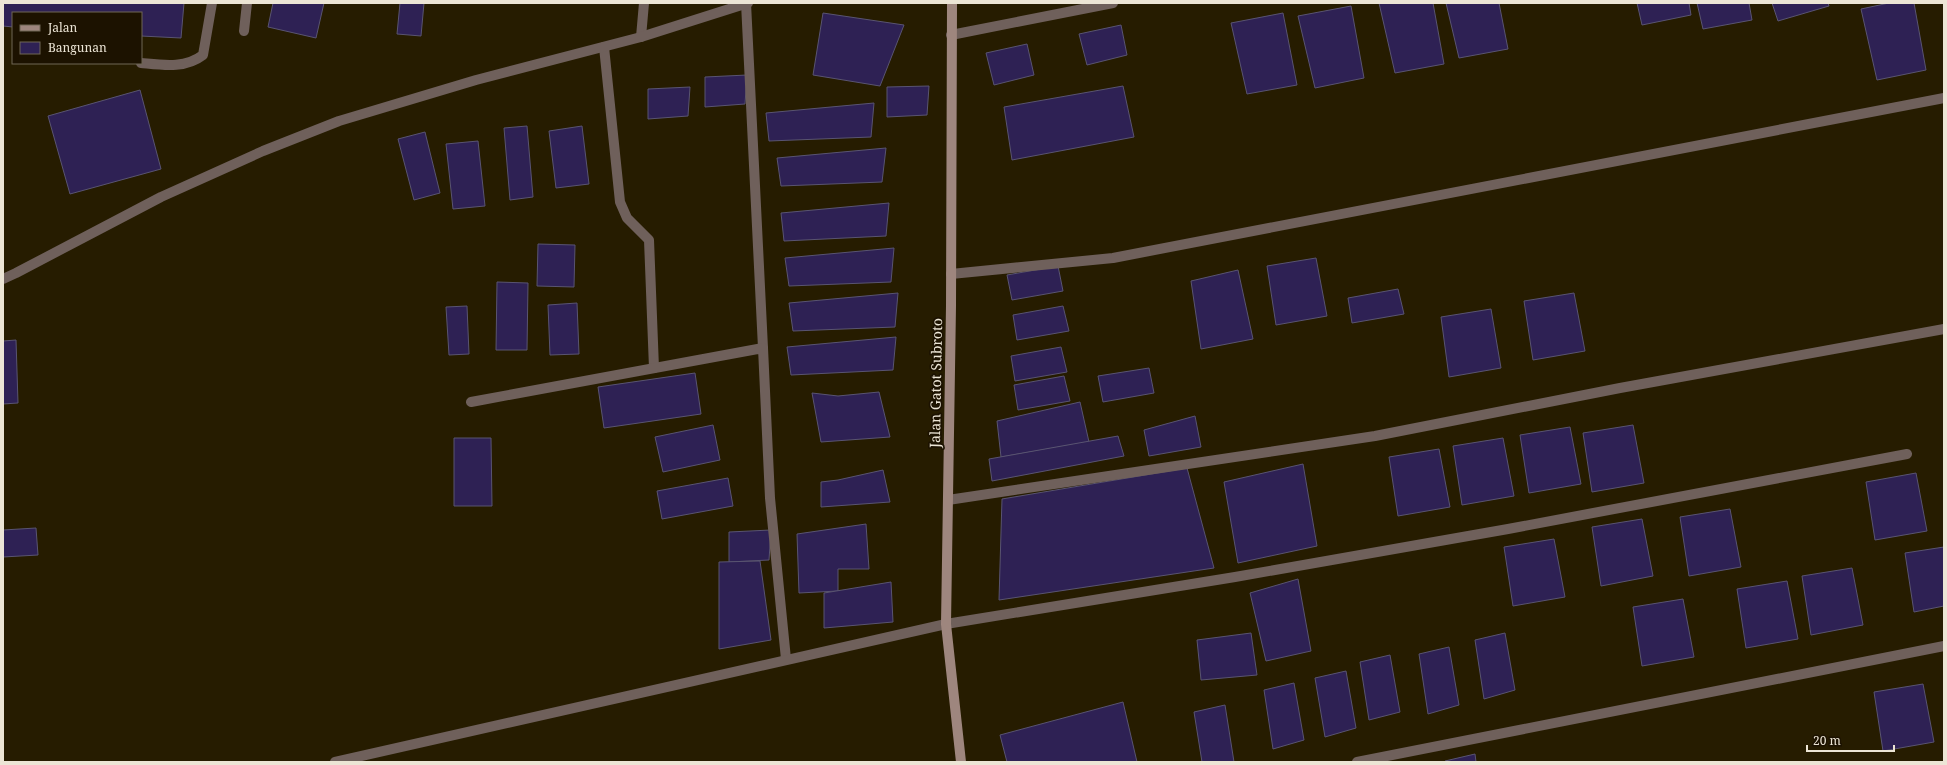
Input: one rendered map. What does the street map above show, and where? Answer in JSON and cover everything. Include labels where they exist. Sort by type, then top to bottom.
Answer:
[{"type":"street","points":[[142,63],[166,66],[194,62],[203,55],[212,3]]},
{"type":"street","points":[[244,31],[247,3]]},
{"type":"street","points":[[641,37],[644,3]]},
{"type":"street","points":[[3,279],[161,196],[263,151],[339,122],[476,80],[641,37],[747,3],[770,498],[786,659]]},
{"type":"street","name":"Jalan Gatot Subroto","points":[[952,3],[951,274],[946,624],[961,762]]},
{"type":"street","points":[[952,35],[1113,3]]},
{"type":"street","points":[[604,47],[620,202],[627,218],[649,240],[654,368]]},
{"type":"street","points":[[951,274],[1113,258],[1944,98]]},
{"type":"street","points":[[948,500],[1375,436],[1620,388],[1944,329]]},
{"type":"street","points":[[471,402],[763,348]]},
{"type":"street","points":[[335,762],[946,624],[1243,576],[1508,529],[1907,454]]},
{"type":"street","points":[[1357,762],[1944,646]]},
{"type":"building","points":[[3,3],[184,3],[181,38],[142,36],[142,12],[12,12],[12,27],[3,26]]},
{"type":"building","points":[[273,3],[324,3],[316,38],[268,27]]},
{"type":"building","points":[[400,3],[424,3],[421,36],[397,34]]},
{"type":"building","points":[[1379,3],[1433,3],[1444,64],[1395,73]]},
{"type":"building","points":[[1446,3],[1499,3],[1508,49],[1459,58]]},
{"type":"building","points":[[1637,3],[1689,3],[1691,15],[1642,25]]},
{"type":"building","points":[[1697,3],[1749,3],[1752,20],[1703,29]]},
{"type":"building","points":[[1772,3],[1828,3],[1829,6],[1778,21]]},
{"type":"building","points":[[1889,3],[1914,3],[1926,70],[1877,80],[1861,9]]},
{"type":"building","points":[[1351,6],[1364,78],[1315,88],[1298,16]]},
{"type":"building","points":[[823,13],[904,25],[880,86],[813,75]]},
{"type":"building","points":[[1283,13],[1297,85],[1247,94],[1231,23]]},
{"type":"building","points":[[1121,25],[1127,55],[1087,65],[1079,34]]},
{"type":"building","points":[[1027,44],[1034,75],[994,85],[986,53]]},
{"type":"building","points":[[747,75],[745,104],[705,107],[705,77]]},
{"type":"building","points":[[929,86],[927,115],[887,117],[887,87]]},
{"type":"building","points":[[1123,86],[1134,137],[1012,160],[1004,107]]},
{"type":"building","points":[[690,87],[688,116],[648,119],[648,89]]},
{"type":"building","points":[[140,90],[161,169],[70,194],[48,116]]},
{"type":"building","points":[[874,103],[871,137],[769,141],[766,113]]},
{"type":"building","points":[[527,126],[533,197],[510,200],[504,128]]},
{"type":"building","points":[[582,126],[589,184],[556,188],[549,131]]},
{"type":"building","points":[[425,132],[440,193],[414,200],[398,139]]},
{"type":"building","points":[[478,141],[485,206],[453,209],[446,144]]},
{"type":"building","points":[[886,148],[882,182],[781,186],[777,158]]},
{"type":"building","points":[[889,203],[886,236],[784,241],[781,213]]},
{"type":"building","points":[[538,244],[575,245],[574,287],[537,286]]},
{"type":"building","points":[[894,248],[891,282],[789,286],[785,258]]},
{"type":"building","points":[[1316,258],[1327,316],[1276,325],[1267,266]]},
{"type":"building","points":[[1058,266],[1063,291],[1012,300],[1007,275]]},
{"type":"building","points":[[1238,270],[1253,339],[1201,349],[1191,281]]},
{"type":"building","points":[[497,282],[528,283],[527,350],[496,350]]},
{"type":"building","points":[[1398,289],[1404,314],[1352,323],[1348,298]]},
{"type":"building","points":[[898,293],[895,327],[793,331],[789,303]]},
{"type":"building","points":[[1574,293],[1585,351],[1533,360],[1524,301]]},
{"type":"building","points":[[577,303],[579,354],[550,355],[548,305]]},
{"type":"building","points":[[467,306],[469,354],[449,355],[446,307]]},
{"type":"building","points":[[1063,306],[1069,331],[1017,340],[1013,315]]},
{"type":"building","points":[[1491,309],[1501,368],[1449,377],[1441,317]]},
{"type":"building","points":[[896,337],[893,370],[791,375],[787,347]]},
{"type":"building","points":[[16,340],[18,403],[3,404],[3,341]]},
{"type":"building","points":[[1061,347],[1067,372],[1015,381],[1011,356]]},
{"type":"building","points":[[1149,368],[1154,393],[1103,402],[1098,376]]},
{"type":"building","points":[[695,373],[701,414],[604,428],[598,387]]},
{"type":"building","points":[[1064,376],[1070,401],[1018,410],[1014,385]]},
{"type":"building","points":[[879,392],[890,437],[821,442],[812,393],[838,396]]},
{"type":"building","points":[[1080,402],[1089,442],[1001,457],[997,421]]},
{"type":"building","points":[[1195,416],[1201,447],[1149,456],[1144,430]]},
{"type":"building","points":[[713,425],[720,460],[663,472],[655,437]]},
{"type":"building","points":[[1633,425],[1644,483],[1592,492],[1583,433]]},
{"type":"building","points":[[1570,427],[1581,484],[1529,493],[1520,435]]},
{"type":"building","points":[[1118,436],[1124,456],[992,481],[989,459]]},
{"type":"building","points":[[454,438],[491,438],[492,506],[454,506]]},
{"type":"building","points":[[1503,438],[1514,496],[1462,505],[1453,446]]},
{"type":"building","points":[[1439,449],[1450,507],[1398,516],[1389,457]]},
{"type":"building","points":[[1303,464],[1317,546],[1238,563],[1224,482]]},
{"type":"building","points":[[1187,468],[1214,568],[999,600],[1002,499]]},
{"type":"building","points":[[883,470],[890,502],[821,507],[821,482],[838,480]]},
{"type":"building","points":[[1916,473],[1927,531],[1875,540],[1866,482]]},
{"type":"building","points":[[728,478],[733,506],[662,519],[657,491]]},
{"type":"building","points":[[1730,509],[1741,567],[1689,576],[1680,517]]},
{"type":"building","points":[[1642,519],[1653,576],[1601,586],[1592,527]]},
{"type":"building","points":[[866,524],[869,569],[838,569],[838,591],[799,593],[797,534]]},
{"type":"building","points":[[36,528],[38,555],[3,557],[3,530]]},
{"type":"building","points":[[771,530],[769,560],[729,562],[729,532]]},
{"type":"building","points":[[1554,539],[1565,597],[1513,606],[1504,547]]},
{"type":"building","points":[[1944,547],[1944,606],[1914,612],[1905,553]]},
{"type":"building","points":[[760,561],[771,640],[719,649],[719,562]]},
{"type":"building","points":[[1852,568],[1863,625],[1811,635],[1802,576]]},
{"type":"building","points":[[1298,579],[1311,651],[1266,661],[1250,593]]},
{"type":"building","points":[[1787,581],[1798,639],[1746,648],[1737,589]]},
{"type":"building","points":[[891,582],[893,622],[824,628],[824,593]]},
{"type":"building","points":[[1683,599],[1694,657],[1642,666],[1633,607]]},
{"type":"building","points":[[1251,633],[1257,675],[1201,680],[1197,640]]},
{"type":"building","points":[[1505,633],[1515,690],[1484,699],[1475,640]]},
{"type":"building","points":[[1449,647],[1459,705],[1428,714],[1419,654]]},
{"type":"building","points":[[1390,655],[1400,712],[1369,720],[1360,662]]},
{"type":"building","points":[[1346,671],[1356,728],[1325,737],[1315,678]]},
{"type":"building","points":[[1294,683],[1304,740],[1273,749],[1264,690]]},
{"type":"building","points":[[1923,684],[1934,742],[1883,751],[1874,692]]},
{"type":"building","points":[[1123,702],[1137,762],[1007,762],[1000,735]]},
{"type":"building","points":[[1225,705],[1234,762],[1202,762],[1194,712]]},
{"type":"building","points":[[1475,754],[1476,762],[1445,762],[1445,761]]}]
